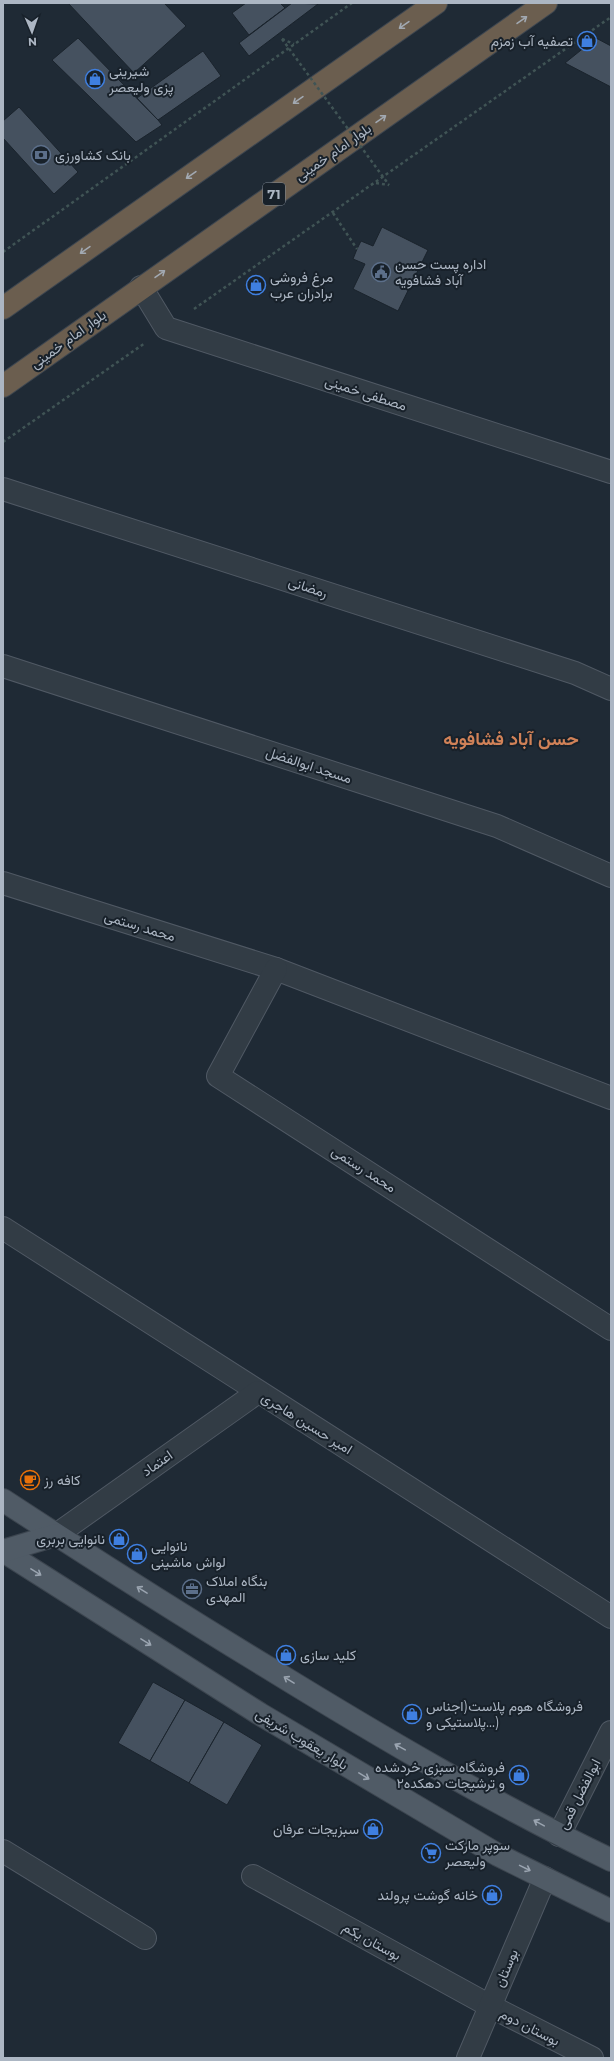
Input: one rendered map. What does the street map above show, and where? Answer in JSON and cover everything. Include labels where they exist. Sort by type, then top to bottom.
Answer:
[{"type":"highway","points":[[3,308],[436,3]]},
{"type":"highway","name":"بلوار امام خمینی","points":[[3,386],[141,287],[546,3]]},
{"type":"main road","points":[[3,1500],[113,1573],[376,1734],[559,1834],[611,1860]]},
{"type":"main road","points":[[3,1551],[56,1535]]},
{"type":"main road","name":"بلوار یعقوب شریفی","points":[[3,1551],[260,1714],[498,1855],[611,1911]]},
{"type":"street","points":[[141,287],[166,328]]},
{"type":"street","name":"مصطفی خمینی","points":[[166,328],[611,472]]},
{"type":"street","name":"رمضانی","points":[[3,489],[575,673],[611,689]]},
{"type":"street","name":"مسجد ابوالفضل","points":[[3,666],[497,826],[611,876]]},
{"type":"street","name":"محمد رستمی","points":[[3,884],[276,969],[611,1098]]},
{"type":"street","name":"محمد رستمی","points":[[276,969],[218,1076],[611,1329]]},
{"type":"street","name":"امیر حسین هاجری","points":[[3,1228],[611,1617]]},
{"type":"street","name":"اعتماد","points":[[56,1535],[258,1392]]},
{"type":"street","name":"ابوالفضل قمی","points":[[559,1834],[611,1732]]},
{"type":"street","points":[[3,1851],[145,1938]]},
{"type":"street","name":"بوستان یکم","points":[[253,1876],[490,2006]]},
{"type":"street","name":"بوستان","points":[[468,2058],[545,1878]]},
{"type":"street","name":"بوستان دوم","points":[[490,2006],[592,2058]]},
{"type":"path","points":[[3,252],[352,3]]},
{"type":"path","points":[[3,442],[333,213],[611,17]]},
{"type":"path","points":[[294,44],[282,39],[389,185],[375,183]]},
{"type":"path","points":[[333,213],[357,249]]},
{"type":"building","points":[[68,3],[164,3],[186,26],[134,73]]},
{"type":"building","points":[[246,3],[280,3],[285,8],[249,35],[232,13]]},
{"type":"building","points":[[292,3],[318,4],[249,56],[239,43]]},
{"type":"building","name":"شیرینی پزی ولیعصر","points":[[78,38],[162,125],[136,142],[52,60]]},
{"type":"building","points":[[596,38],[611,46],[611,87],[565,63]]},
{"type":"building","points":[[203,51],[221,76],[158,120],[137,98]]},
{"type":"building","name":"بانک کشاورزی","points":[[19,107],[78,172],[54,194],[3,138],[3,121]]},
{"type":"building","points":[[382,227],[428,250],[398,311],[353,289],[365,264],[353,259],[357,249],[361,241],[373,246]]},
{"type":"building","points":[[153,1682],[185,1700],[150,1761],[118,1743]]},
{"type":"building","points":[[185,1700],[224,1722],[189,1783],[150,1761]]},
{"type":"building","points":[[224,1722],[262,1745],[227,1805],[189,1783]]},
{"type":"place","name":"تصفیه آب زمزم","points":[[587,41]]},
{"type":"place","name":"شیرینی پزی ولیعصر","points":[[95,79]]},
{"type":"place","name":"بانک کشاورزی","points":[[41,155]]},
{"type":"place","name":"اداره پست حسن آباد فشافویه","points":[[381,272]]},
{"type":"place","name":"مرغ فروشی برادران عرب","points":[[256,285]]},
{"type":"place","name":"کافه رز","points":[[30,1480]]},
{"type":"place","name":"نانوایی بربری","points":[[119,1539]]},
{"type":"place","name":"نانوایی لواش ماشینی","points":[[137,1554]]},
{"type":"place","name":"بنگاه املاک المهدی","points":[[192,1589]]},
{"type":"place","name":"کلید سازی","points":[[286,1655]]},
{"type":"place","name":"فروشگاه هوم پلاست(اجناس پلاستیکی و...)","points":[[412,1714]]},
{"type":"place","name":"فروشگاه سبزی خردشده و ترشیجات دهکده۲","points":[[519,1775]]},
{"type":"place","name":"سبزیجات عرفان","points":[[373,1829]]},
{"type":"place","name":"سوپر مارکت ولیعصر","points":[[431,1853]]},
{"type":"place","name":"خانه گوشت پرولند","points":[[492,1895]]},
{"type":"district","name":"حسن آباد فشافویه","points":[[511,739]]}]
